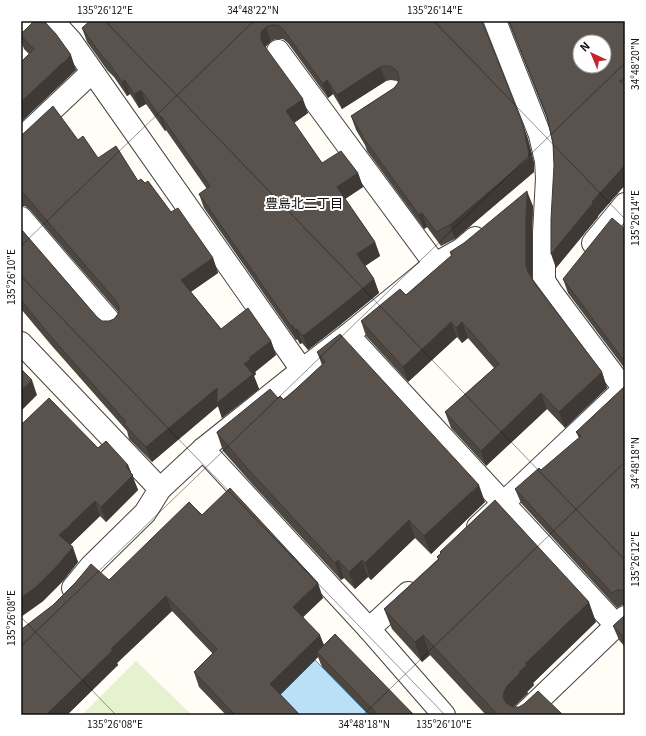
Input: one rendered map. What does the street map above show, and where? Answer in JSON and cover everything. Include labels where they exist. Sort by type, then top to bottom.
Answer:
[{"type":"street","points":[[53,21],[71,41],[302,370]]},
{"type":"street","points":[[462,542],[624,389],[544,281],[544,233],[547,178],[546,161],[540,135],[495,21]]},
{"type":"street","points":[[71,41],[86,26]]},
{"type":"street","points":[[278,51],[434,264]]},
{"type":"street","points":[[21,139],[92,72]]},
{"type":"street","points":[[336,129],[354,117]]},
{"type":"street","points":[[529,194],[547,178]]},
{"type":"street","points":[[581,257],[625,204]]},
{"type":"street","points":[[21,218],[112,324]]},
{"type":"street","points":[[61,600],[72,590],[91,566],[145,513],[160,489],[203,449],[348,335],[434,264],[462,249],[492,224]]},
{"type":"street","points":[[552,293],[566,275]]},
{"type":"street","points":[[348,335],[503,504],[621,621],[523,715]]},
{"type":"street","points":[[21,343],[160,489]]},
{"type":"street","points":[[47,402],[63,387]]},
{"type":"street","points":[[203,449],[369,629],[444,715]]},
{"type":"street","points":[[369,629],[422,580]]},
{"type":"green space","points":[[136,661],[192,715],[82,715]]},
{"type":"water","points":[[315,660],[369,715],[291,715],[276,699]]},
{"type":"building","points":[[34,21],[44,21],[56,34],[71,55],[21,102],[21,62],[34,49],[21,36],[21,33]]},
{"type":"building","points":[[90,21],[482,21],[523,125],[529,158],[450,225],[436,232],[422,213],[419,215],[362,136],[351,116],[394,88],[398,83],[399,78],[397,71],[392,67],[380,67],[337,95],[327,80],[323,84],[283,29],[278,25],[266,27],[261,32],[263,44],[303,99],[286,111],[322,163],[341,151],[358,173],[337,187],[375,242],[357,254],[374,279],[303,336],[297,329],[295,330],[292,325],[291,326],[199,194],[210,186],[161,116],[160,117],[141,90],[134,94],[125,80],[122,82],[82,28]]},
{"type":"building","points":[[509,21],[625,21],[625,79],[619,81],[625,86],[625,165],[592,202],[593,203],[551,254],[554,165],[553,144],[547,116]]},
{"type":"building","points":[[53,106],[78,140],[83,136],[98,158],[116,146],[138,181],[141,179],[145,183],[148,181],[171,212],[178,208],[213,258],[181,280],[221,329],[248,308],[271,341],[249,358],[251,359],[244,364],[253,374],[217,403],[217,388],[146,447],[124,424],[126,422],[46,331],[21,300],[21,229],[97,317],[102,321],[109,321],[114,319],[118,314],[119,307],[116,301],[21,192],[21,135]]},
{"type":"building","points":[[527,191],[526,266],[528,272],[536,285],[602,372],[559,412],[541,393],[481,451],[445,412],[499,364],[462,322],[456,328],[451,322],[403,367],[361,321],[400,289],[406,295],[452,255],[450,252],[464,243]]},
{"type":"building","points":[[612,218],[625,229],[625,362],[563,279]]},
{"type":"building","points":[[340,334],[479,485],[424,536],[409,520],[365,563],[362,560],[349,572],[338,560],[335,563],[247,468],[217,433],[270,389],[278,398],[280,396],[284,400],[325,362],[317,352]]},
{"type":"building","points":[[21,369],[32,380],[21,390]]},
{"type":"building","points":[[625,386],[625,592],[623,590],[617,590],[612,593],[515,489],[539,468],[541,470],[581,436],[576,432]]},
{"type":"building","points":[[49,398],[98,448],[106,441],[128,465],[126,467],[133,475],[101,507],[95,501],[59,535],[73,547],[36,587],[21,598],[21,424]]},
{"type":"building","points":[[230,488],[318,583],[293,607],[320,635],[270,684],[300,715],[235,715],[194,672],[217,649],[166,596],[46,715],[21,715],[21,629],[53,605],[91,564],[109,580],[189,502],[202,515]]},
{"type":"building","points":[[495,500],[589,602],[525,664],[527,665],[507,686],[504,692],[503,697],[506,703],[513,707],[519,707],[538,691],[563,715],[498,715],[423,635],[415,642],[384,609],[439,559],[437,557],[441,553],[440,552]]},
{"type":"building","points":[[625,615],[625,638],[613,626]]},
{"type":"building","points":[[335,634],[414,715],[378,715],[317,652]]},
{"type":"district","name":"豊島北二丁目","points":[[304,203]]}]
